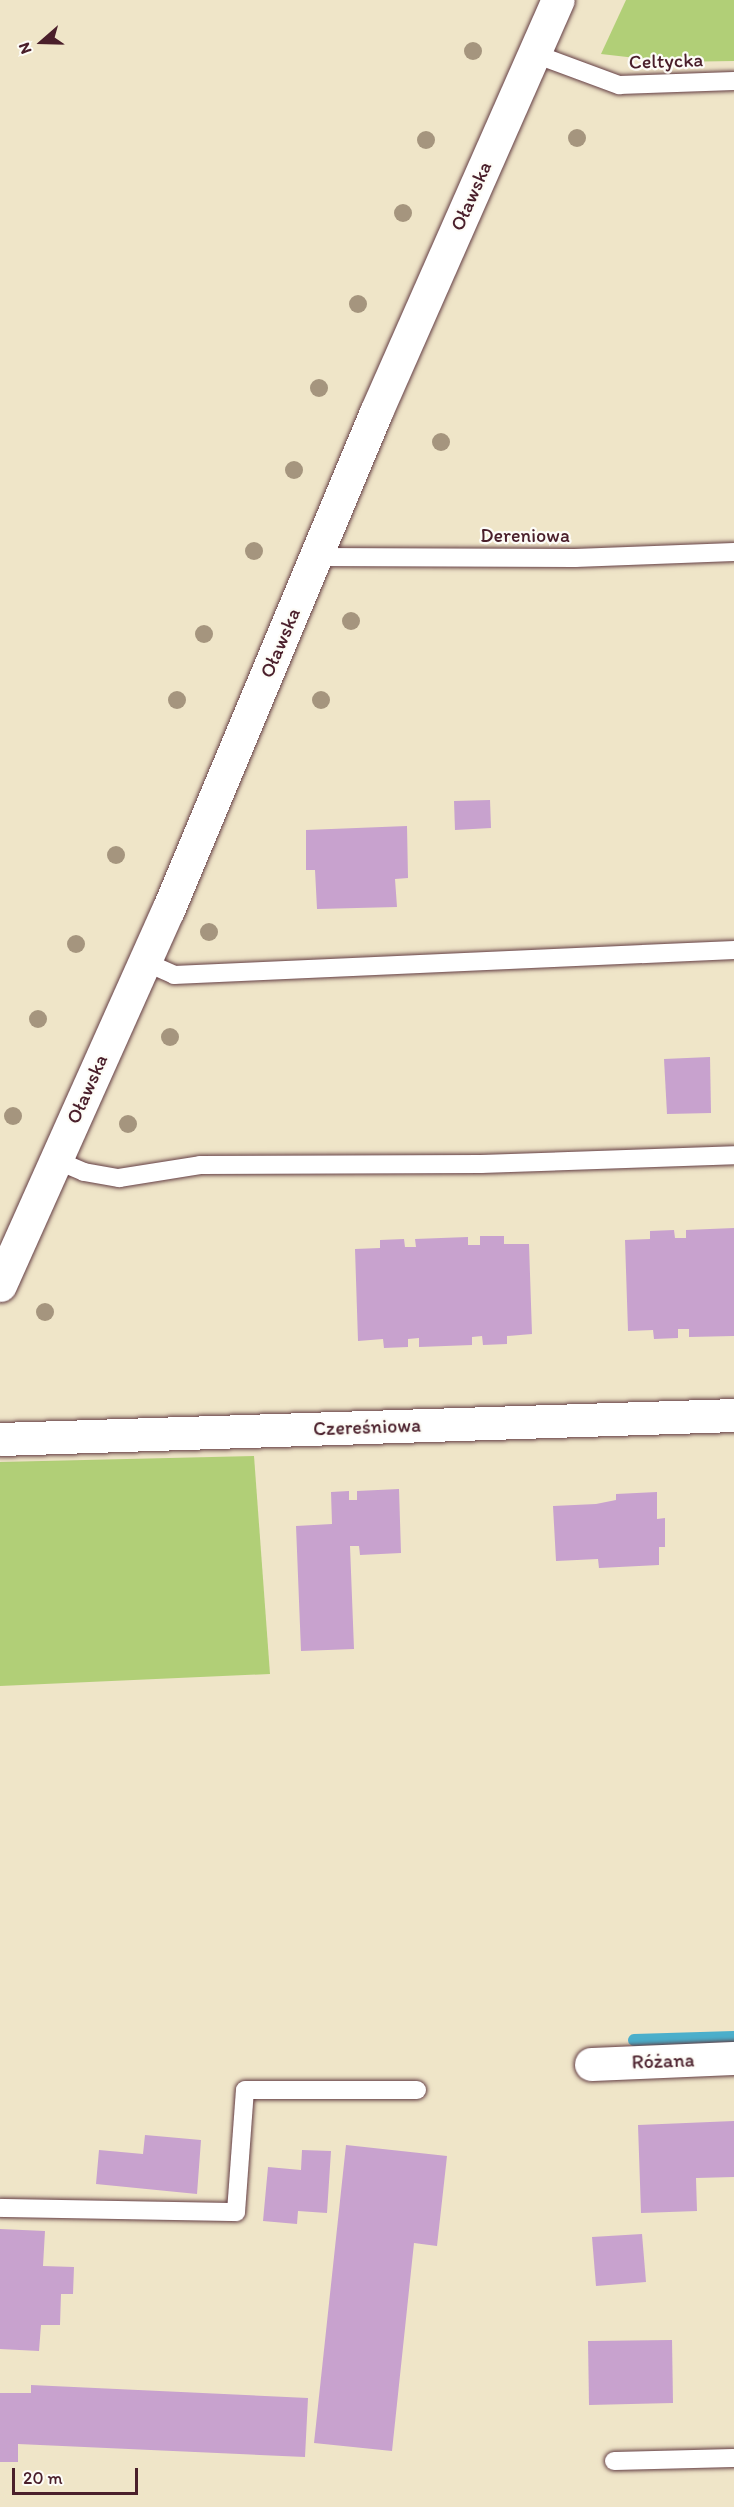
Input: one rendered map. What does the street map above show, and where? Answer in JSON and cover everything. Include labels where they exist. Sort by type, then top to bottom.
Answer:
[{"type":"street","name":"Oławska","points":[[0,1285],[143,961],[168,910],[316,557],[558,0]]},
{"type":"street","name":"Czereśniowa","points":[[0,1439],[734,1415]]},
{"type":"street","name":"Różana","points":[[591,2064],[734,2058]]},
{"type":"lane","name":"Celtycka","points":[[534,54],[619,85],[734,81]]},
{"type":"lane","name":"Dereniowa","points":[[316,557],[576,558],[734,552]]},
{"type":"lane","points":[[143,961],[174,975],[734,950]]},
{"type":"lane","points":[[56,1160],[84,1172],[119,1178],[200,1165],[481,1164],[734,1155]]},
{"type":"lane","points":[[0,2208],[236,2212],[244,2090],[417,2090]]},
{"type":"lane","points":[[614,2462],[734,2458]]},
{"type":"green space","points":[[626,0],[734,0],[734,61],[671,62],[601,54]]},
{"type":"green space","points":[[254,1456],[270,1674],[0,1686],[0,1462]]},
{"type":"building","points":[[490,800],[491,828],[455,830],[454,801]]},
{"type":"building","points":[[407,826],[408,878],[395,879],[397,907],[317,909],[315,870],[306,870],[306,830]]},
{"type":"building","points":[[710,1057],[711,1113],[667,1114],[664,1059]]},
{"type":"building","points":[[734,1228],[734,1336],[689,1337],[689,1329],[678,1329],[678,1338],[654,1339],[653,1330],[628,1331],[625,1240],[650,1239],[650,1231],[674,1230],[675,1238],[686,1238],[686,1230]]},
{"type":"building","points":[[480,1236],[504,1236],[504,1244],[529,1244],[532,1334],[507,1336],[507,1344],[483,1345],[482,1336],[472,1337],[472,1345],[419,1347],[419,1338],[408,1339],[408,1347],[384,1348],[383,1339],[358,1341],[355,1249],[380,1248],[380,1240],[404,1239],[405,1247],[416,1247],[415,1239],[468,1237],[468,1245],[480,1245]]},
{"type":"building","points":[[399,1489],[401,1553],[360,1555],[359,1546],[350,1546],[354,1649],[301,1651],[296,1526],[332,1524],[331,1492],[349,1491],[349,1500],[357,1500],[357,1491]]},
{"type":"building","points":[[657,1492],[657,1519],[665,1518],[665,1547],[659,1547],[659,1565],[599,1568],[598,1559],[556,1561],[553,1506],[596,1504],[616,1500],[616,1494]]},
{"type":"building","points":[[734,2121],[734,2177],[696,2178],[697,2211],[641,2213],[638,2125]]},
{"type":"building","points":[[145,2135],[201,2140],[197,2194],[96,2184],[99,2150],[143,2154]]},
{"type":"building","points":[[346,2145],[447,2156],[437,2246],[414,2243],[392,2451],[314,2443]]},
{"type":"building","points":[[302,2150],[331,2151],[327,2213],[298,2211],[297,2224],[263,2221],[268,2167],[301,2170]]},
{"type":"building","points":[[0,2229],[45,2231],[43,2266],[74,2267],[73,2294],[61,2294],[60,2325],[41,2325],[39,2351],[0,2349]]},
{"type":"building","points":[[642,2234],[646,2282],[596,2286],[592,2237]]},
{"type":"building","points":[[672,2340],[673,2403],[589,2405],[588,2341]]},
{"type":"building","points":[[31,2385],[308,2398],[305,2457],[18,2444],[18,2462],[0,2462],[0,2393],[31,2393]]},
{"type":"waterway","points":[[634,2040],[734,2037]]}]
